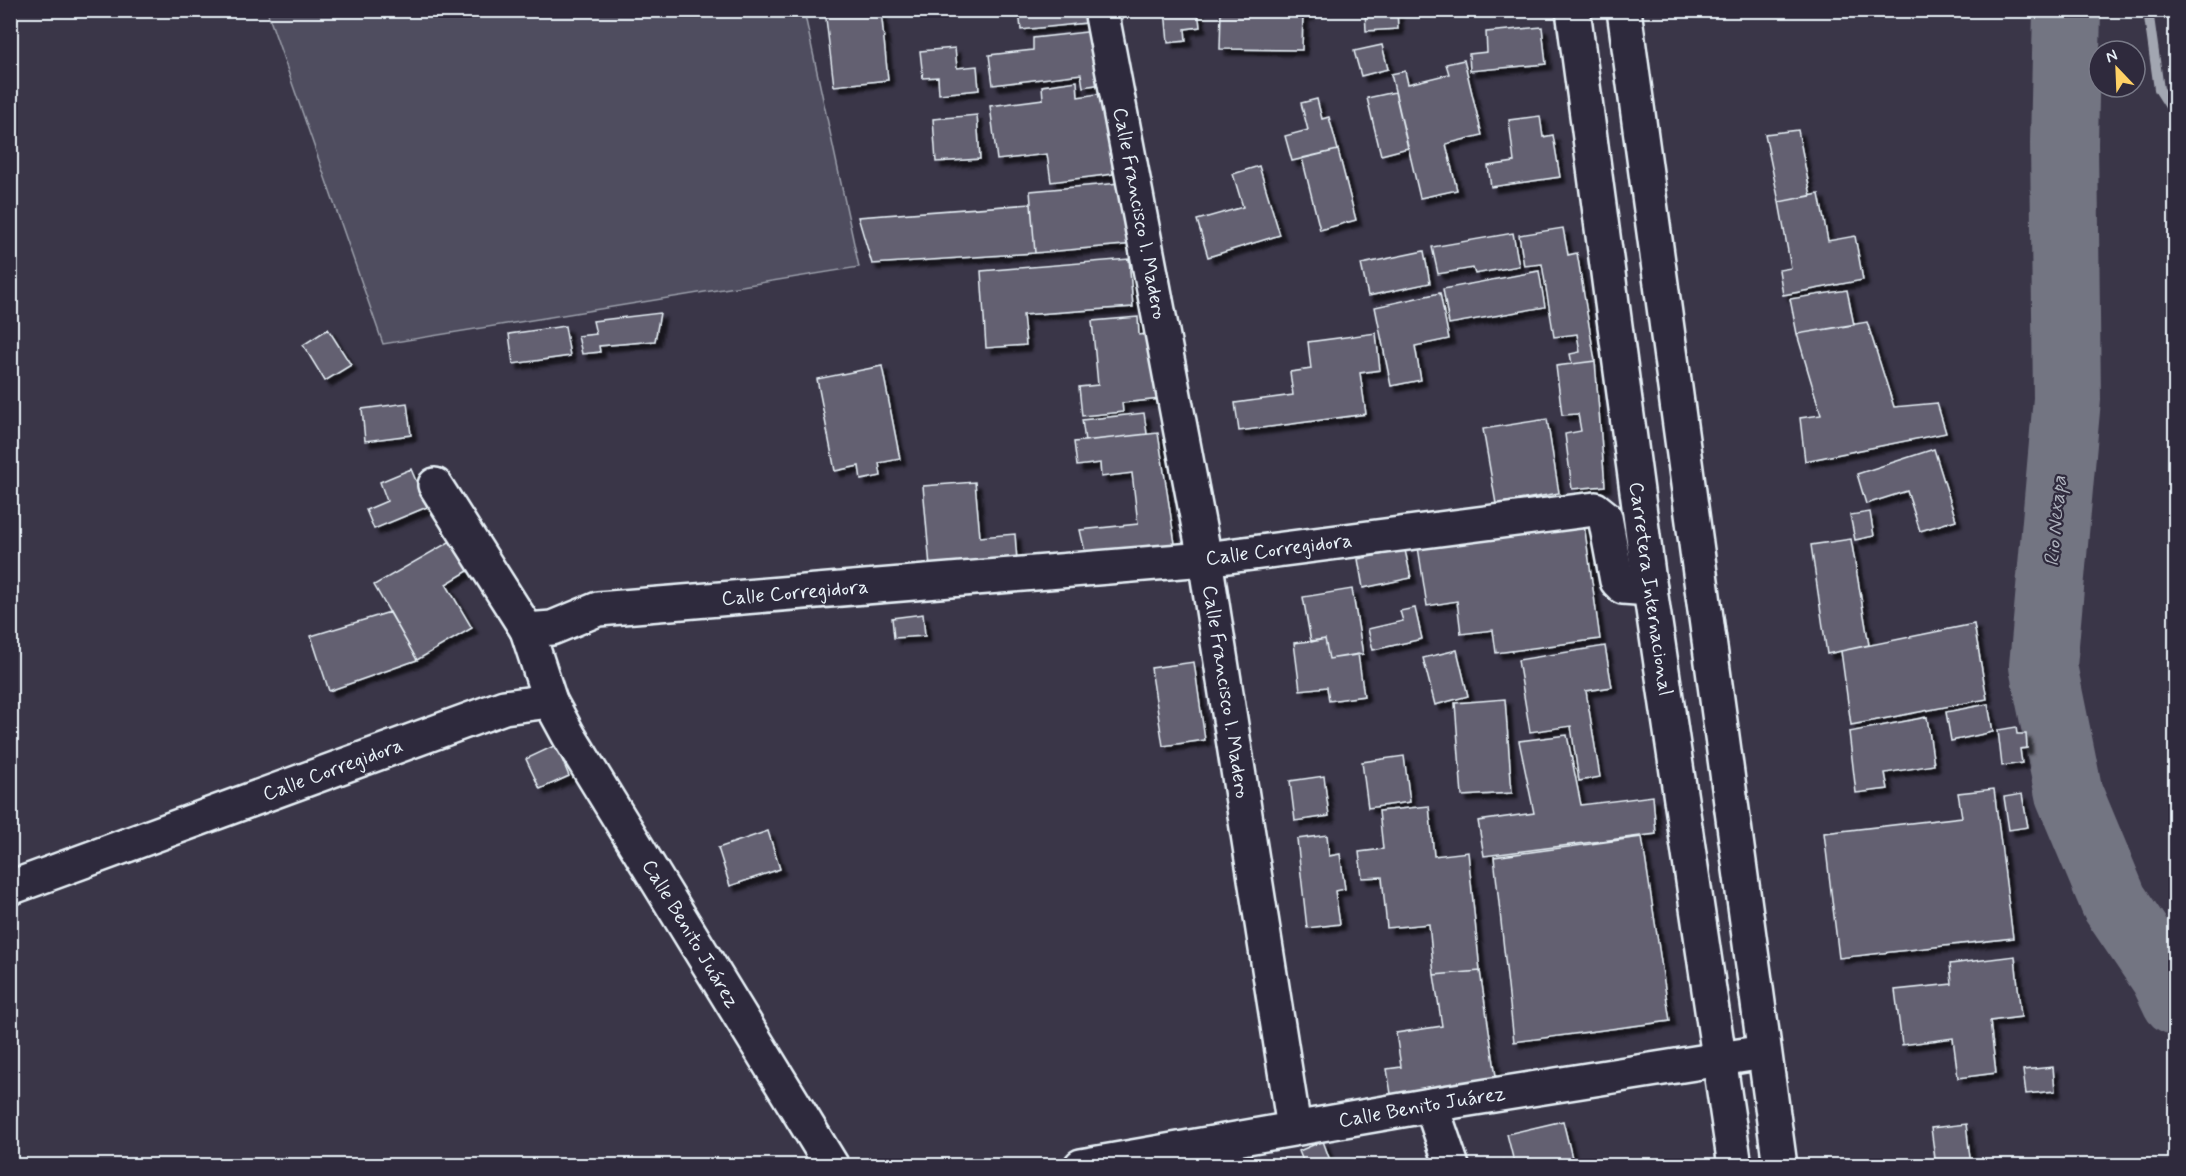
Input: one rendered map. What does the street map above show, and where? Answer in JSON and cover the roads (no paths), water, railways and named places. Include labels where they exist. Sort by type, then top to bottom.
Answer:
[{"type":"street","name":"Calle Francisco I. Madero","points":[[1101,10],[1205,559],[1294,1128]]},
{"type":"street","name":"Carretera Internacional","points":[[1573,10],[1650,589],[1735,1166]]},
{"type":"street","points":[[1624,10],[1780,1166]]},
{"type":"street","points":[[1599,206],[1649,200]]},
{"type":"street","points":[[435,485],[527,630],[550,701]]},
{"type":"street","name":"Calle Corregidora","points":[[527,630],[552,628],[598,609],[1205,559],[1595,509],[1605,517],[1617,581],[1623,587],[1650,589]]},
{"type":"street","name":"Calle Corregidora","points":[[10,888],[504,707],[550,701]]},
{"type":"street","name":"Calle Benito Juárez","points":[[550,701],[832,1166]]},
{"type":"street","points":[[1671,729],[1720,723]]},
{"type":"street","name":"Calle Benito Juárez","points":[[1081,1166],[1431,1105],[1764,1052]]},
{"type":"street","points":[[1431,1105],[1452,1166]]},
{"type":"waterway","name":"Rio Nexapa","points":[[2067,10],[2064,143],[2067,399],[2043,666],[2069,794],[2114,902],[2164,976],[2176,1001]]},
{"type":"waterway","points":[[2148,10],[2159,89],[2176,116]]}]
